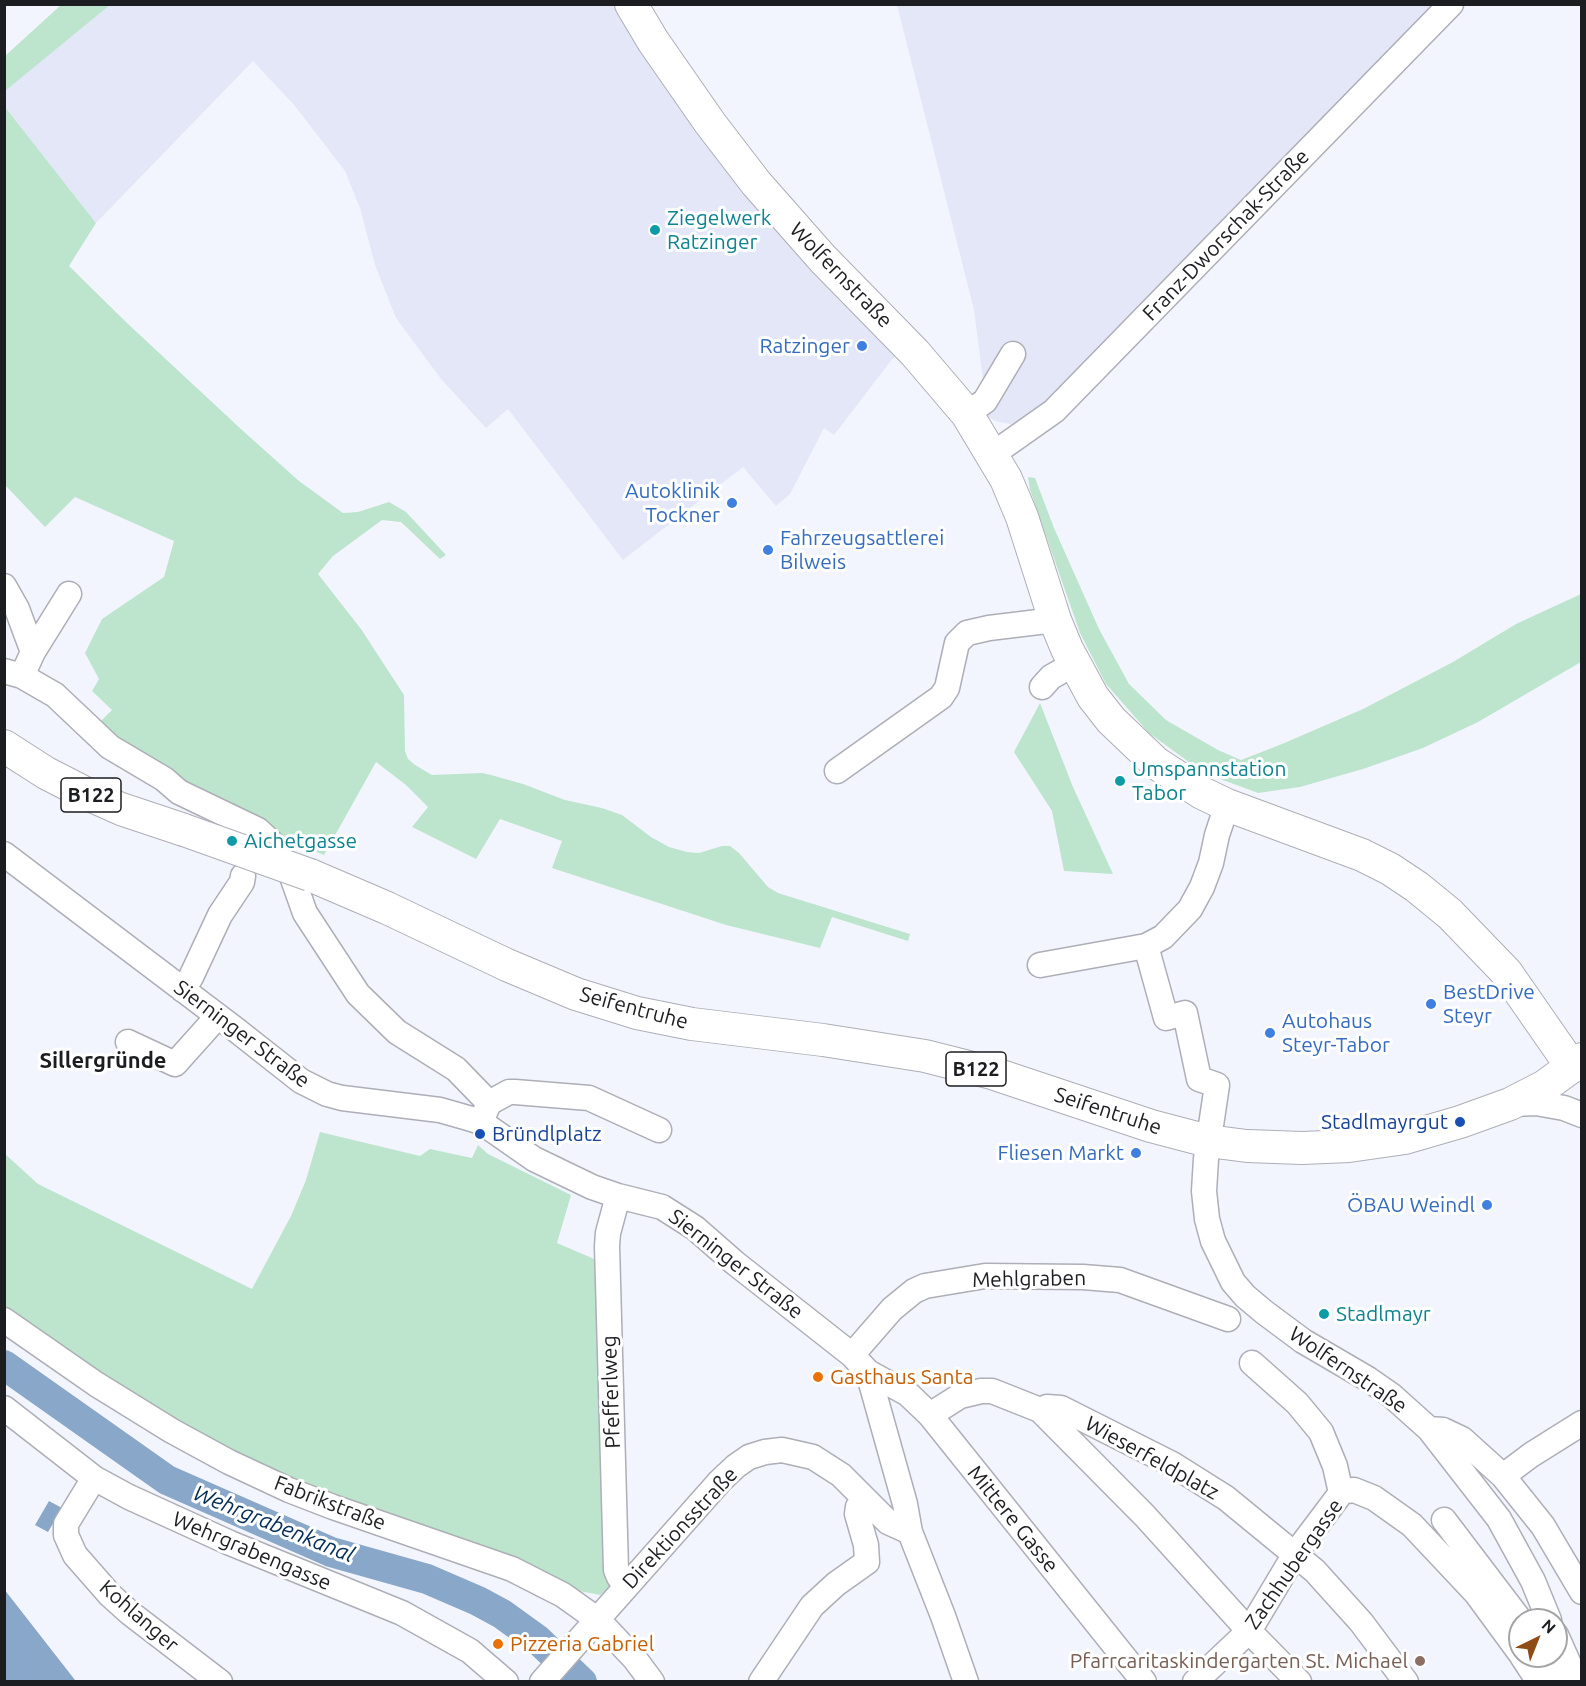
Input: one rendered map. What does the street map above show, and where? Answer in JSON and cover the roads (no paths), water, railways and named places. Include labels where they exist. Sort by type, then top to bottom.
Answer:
[{"type":"main road","name":"Wolfernstraße","points":[[631,4],[699,107],[756,183],[824,259],[922,361],[968,414],[1006,479],[1022,517],[1055,620],[1074,664],[1093,697],[1135,745],[1176,778],[1227,805],[1362,855],[1390,869],[1417,887],[1467,931],[1506,972],[1578,1070]]},
{"type":"main road","name":"Seifentruhe","points":[[4,746],[85,793],[302,878],[387,908],[507,965],[576,994],[637,1013],[692,1024],[823,1040],[925,1056],[992,1073],[1151,1126],[1208,1141],[1247,1146],[1302,1148],[1349,1146],[1405,1138],[1510,1104]]},
{"type":"main road","name":"B122","points":[[1510,1104],[1578,1070]]},
{"type":"street","name":"Franz-Dworschak-Straße","points":[[993,454],[1054,411],[1451,4]]},
{"type":"street","points":[[968,414],[985,401],[1013,354]]},
{"type":"street","points":[[4,586],[17,609],[33,652]]},
{"type":"street","points":[[69,594],[33,652],[13,674],[55,695],[110,747],[165,779],[179,792],[258,830],[302,878],[305,913],[346,978],[367,1005],[396,1032],[456,1069],[485,1112],[509,1092],[589,1098],[659,1130]]},
{"type":"street","points":[[4,614],[24,629]]},
{"type":"street","points":[[837,771],[942,697],[947,688],[957,643],[968,633],[989,628],[1055,620]]},
{"type":"street","points":[[1042,687],[1051,677],[1074,664]]},
{"type":"street","points":[[174,827],[172,803],[179,792]]},
{"type":"street","points":[[1040,965],[1146,946],[1163,937],[1194,902],[1205,879],[1227,805]]},
{"type":"street","name":"Sierninger Straße","points":[[4,854],[301,1081],[327,1094],[440,1110],[485,1112],[534,1159],[592,1187],[618,1196],[651,1203],[679,1216],[860,1363]]},
{"type":"street","points":[[183,990],[220,915],[242,882],[243,876]]},
{"type":"street","name":"Wolfernstraße","points":[[1146,946],[1166,1018],[1185,1013],[1198,1079],[1217,1085],[1208,1141],[1204,1191],[1213,1240],[1233,1282],[1264,1312],[1303,1341],[1391,1395],[1429,1429],[1499,1519],[1544,1608]]},
{"type":"street","points":[[128,1042],[175,1064],[218,1016]]},
{"type":"street","points":[[1510,1104],[1536,1103],[1564,1108],[1581,1115]]},
{"type":"street","name":"Pfefferlweg","points":[[618,1196],[608,1233],[607,1246],[616,1570],[627,1585]]},
{"type":"street","name":"Mehlgraben","points":[[860,1363],[892,1308],[914,1291],[925,1286],[985,1276],[1083,1277],[1120,1280],[1228,1319]]},
{"type":"street","name":"Fabrikstraße","points":[[4,1320],[96,1384],[172,1431],[229,1462],[289,1490],[333,1507],[512,1569],[563,1595],[590,1628],[634,1659],[652,1682]]},
{"type":"street","points":[[860,1363],[905,1504],[910,1532],[966,1682]]},
{"type":"street","name":"Mittere Gasse","points":[[860,1363],[908,1394],[927,1411],[1144,1682]]},
{"type":"street","points":[[1252,1363],[1297,1403],[1321,1432],[1335,1466],[1341,1494]]},
{"type":"street","name":"Wieserfeldplatz","points":[[927,1411],[960,1396],[981,1391],[992,1391],[1040,1410],[1145,1516],[1249,1631],[1299,1682]]},
{"type":"street","name":"Wieserfeldplatz","points":[[1040,1410],[1047,1407],[1061,1408],[1172,1464],[1226,1498],[1315,1571],[1345,1603],[1406,1682]]},
{"type":"street","name":"Wehrgrabengasse","points":[[4,1408],[94,1478],[129,1497],[230,1543],[402,1613],[470,1651],[506,1682]]},
{"type":"street","points":[[1503,1476],[1581,1422]]},
{"type":"street","points":[[1429,1429],[1443,1430],[1462,1439],[1503,1476],[1543,1526],[1581,1592]]},
{"type":"street","name":"Direktionsstraße","points":[[546,1677],[720,1481],[736,1466],[749,1458],[765,1452],[782,1450],[813,1457],[841,1475],[888,1522],[910,1532]]},
{"type":"street","name":"Kohlanger","points":[[94,1478],[66,1524],[66,1535],[75,1555],[110,1595],[130,1613],[212,1676]]},
{"type":"street","name":"Zachhubergasse","points":[[1195,1682],[1249,1631],[1295,1554],[1341,1494],[1346,1491],[1366,1494],[1412,1525],[1476,1593],[1508,1637]]},
{"type":"street","points":[[765,1674],[812,1606],[836,1584],[867,1562],[866,1545],[857,1514],[858,1507],[864,1498]]},
{"type":"street","points":[[1444,1520],[1511,1608]]},
{"type":"street","name":"Zachhubergasse","points":[[1530,1668],[1539,1682]]},
{"type":"street","points":[[1556,1668],[1571,1681]]},
{"type":"water","points":[[49,1501],[62,1508],[48,1532],[35,1525]]},
{"type":"water","points":[[4,1589],[75,1680],[76,1681],[5,1681]]},
{"type":"waterway","name":"Wehrgrabenkanal","points":[[4,1365],[167,1480],[331,1552],[427,1579],[478,1601],[502,1614],[538,1640],[582,1682]]},
{"type":"place","name":"Ziegelwerk Ratzinger","points":[[655,230]]},
{"type":"place","name":"Ratzinger","points":[[862,346]]},
{"type":"place","name":"Autoklinik Tockner","points":[[732,503]]},
{"type":"place","name":"Fahrzeugsattlerei Bilweis","points":[[768,550]]},
{"type":"place","name":"Umspannstation Tabor","points":[[1120,781]]},
{"type":"place","name":"Aichetgasse","points":[[232,841]]},
{"type":"place","name":"BestDrive Steyr","points":[[1431,1004]]},
{"type":"place","name":"Autohaus Steyr-Tabor","points":[[1270,1033]]},
{"type":"place","name":"Stadlmayrgut","points":[[1460,1122]]},
{"type":"place","name":"Bründlplatz","points":[[480,1134]]},
{"type":"place","name":"Fliesen Markt","points":[[1136,1153]]},
{"type":"place","name":"ÖBAU Weindl","points":[[1487,1205]]},
{"type":"place","name":"Stadlmayr","points":[[1324,1314]]},
{"type":"place","name":"Gasthaus Santa","points":[[818,1377]]},
{"type":"place","name":"Pizzeria Gabriel","points":[[498,1644]]},
{"type":"place","name":"Pfarrcaritaskindergarten St. Michael","points":[[1420,1661]]},
{"type":"district","name":"Sillergründe","points":[[103,1061]]}]
